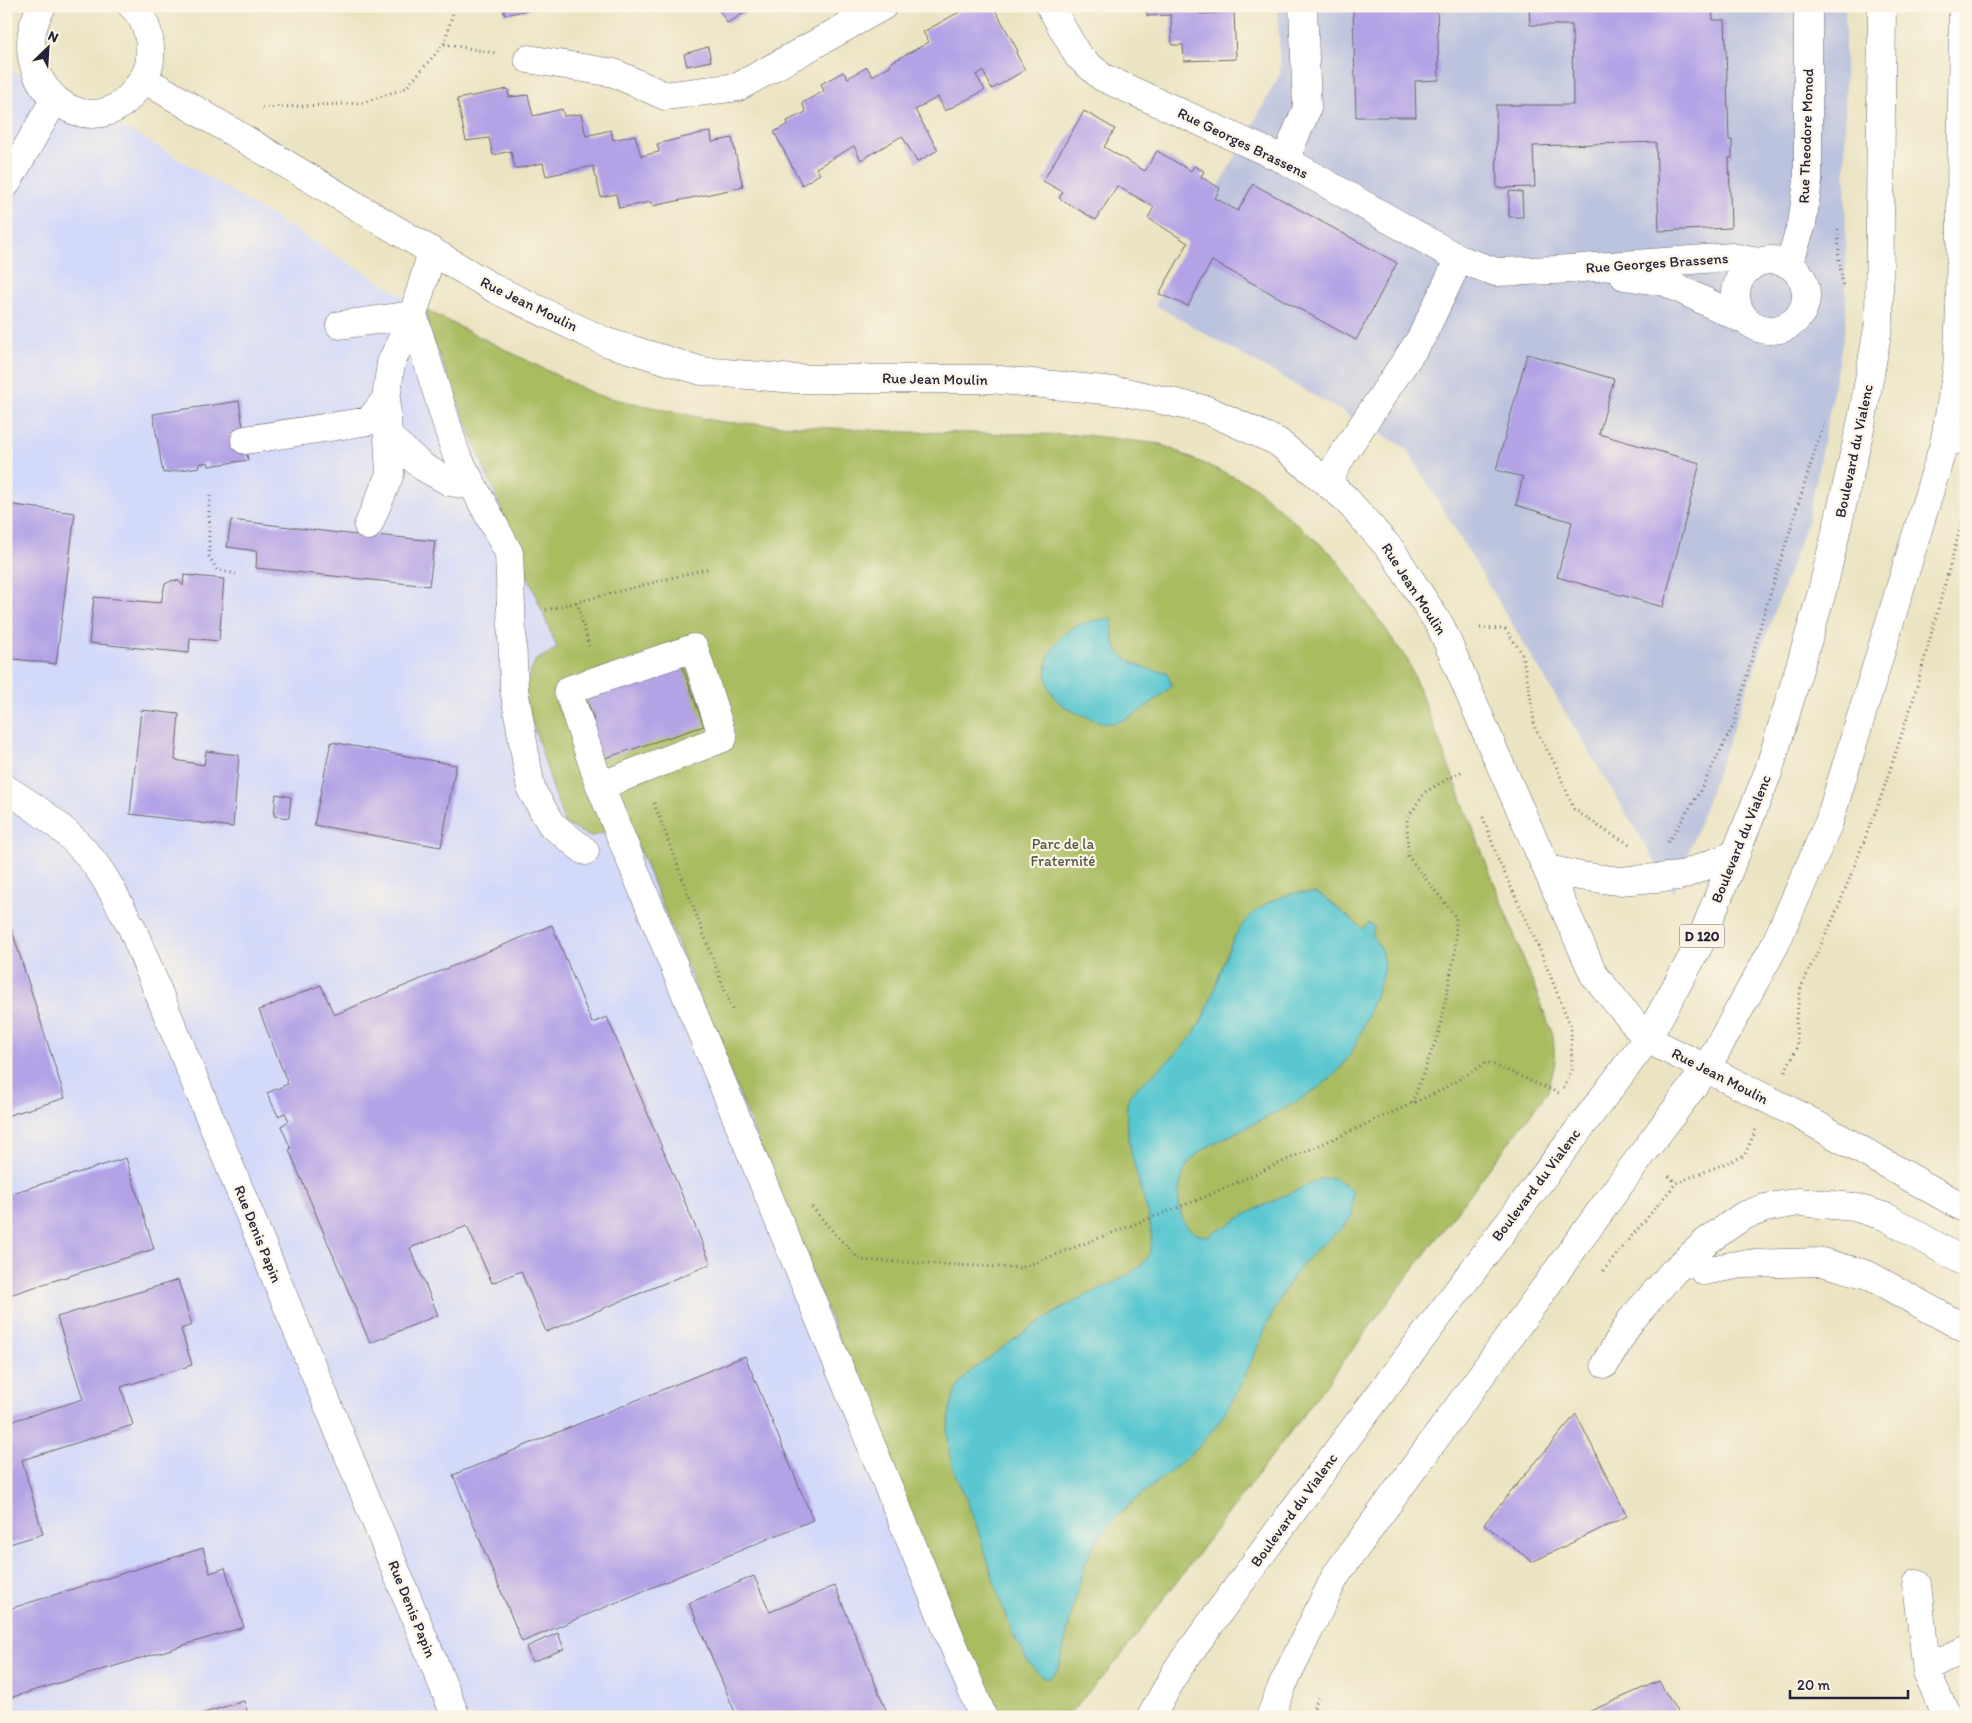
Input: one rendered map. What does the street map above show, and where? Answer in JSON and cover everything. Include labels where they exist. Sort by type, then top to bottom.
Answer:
[{"type":"street","points":[[30,10],[23,54],[27,74],[37,90],[52,104],[71,112],[93,114],[114,108],[131,96],[144,79],[150,62],[150,43],[146,26],[132,6]]},
{"type":"street","points":[[528,59],[614,73],[665,96],[738,87],[883,6]]},
{"type":"street","name":"Rue Georges Brassens","points":[[1050,6],[1078,56],[1102,77],[1285,160],[1458,259],[1496,272],[1555,270],[1732,257],[1758,262]]},
{"type":"street","points":[[1285,160],[1307,108],[1303,6]]},
{"type":"street","name":"Rue Theodore Monod","points":[[1789,264],[1802,224],[1808,181],[1808,6]]},
{"type":"street","name":"Boulevard du Vialenc","points":[[1151,1717],[1178,1668],[1334,1455],[1647,1039],[1699,945],[1769,770],[1822,592],[1862,420],[1880,322],[1882,6]]},
{"type":"street","points":[[1270,1717],[1283,1684],[1336,1575],[1706,1069],[1774,947],[1829,822],[1955,441],[1961,374],[1963,6]]},
{"type":"street","name":"Rue Jean Moulin","points":[[144,79],[331,189],[495,289],[606,342],[702,371],[795,379],[990,379],[1125,392],[1207,410],[1278,442],[1346,498],[1392,551],[1441,626],[1495,753],[1594,975],[1647,1039],[1799,1115],[1966,1209]]},
{"type":"street","points":[[6,184],[52,104]]},
{"type":"street","points":[[368,526],[390,474],[386,399],[391,363],[413,315],[432,252]]},
{"type":"street","points":[[1326,482],[1421,338],[1458,259]]},
{"type":"street","points":[[1768,259],[1779,260],[1789,264],[1798,271],[1804,281],[1805,303],[1801,314],[1793,323],[1783,328],[1772,330],[1760,328],[1750,323],[1742,316],[1738,306],[1737,285],[1741,276],[1758,262],[1768,259]]},
{"type":"street","name":"Rue Georges Brassens","points":[[1555,270],[1665,282],[1750,323]]},
{"type":"street","points":[[340,325],[413,315]]},
{"type":"street","points":[[413,315],[456,454],[509,553],[514,690],[531,789],[551,824],[585,851]]},
{"type":"street","points":[[245,440],[368,421],[386,399]]},
{"type":"street","points":[[389,437],[423,467],[450,482],[473,486]]},
{"type":"street","points":[[600,786],[723,738],[694,648],[568,690],[600,786],[983,1717]]},
{"type":"street","name":"Rue Denis Papin","points":[[6,789],[28,803],[67,833],[101,873],[132,928],[456,1717]]},
{"type":"street","points":[[1548,869],[1580,876],[1619,881],[1680,876],[1736,854]]},
{"type":"street","points":[[1605,1364],[1631,1320],[1681,1265],[1707,1241],[1743,1216],[1765,1208],[1799,1202],[1854,1206],[1886,1217],[1966,1263]]},
{"type":"street","points":[[1681,1265],[1704,1271],[1742,1264],[1822,1262],[1868,1275],[1966,1329]]},
{"type":"street","points":[[1917,1584],[1928,1674],[1948,1717]]},
{"type":"street","points":[[1927,1667],[1966,1650]]},
{"type":"path","points":[[253,109],[362,103],[406,88],[444,44],[455,6]]},
{"type":"path","points":[[444,44],[528,59]]},
{"type":"path","points":[[1838,220],[1839,259],[1843,292]]},
{"type":"path","points":[[1666,845],[1699,793],[1734,724],[1762,620],[1825,418]]},
{"type":"path","points":[[210,496],[209,556],[217,570],[236,574]]},
{"type":"path","points":[[511,618],[710,568]]},
{"type":"path","points":[[577,602],[599,680]]},
{"type":"path","points":[[1441,626],[1504,629],[1522,652],[1534,728],[1556,766],[1574,809],[1604,830],[1636,847]]},
{"type":"path","points":[[642,769],[736,1018]]},
{"type":"path","points":[[1412,1103],[1439,1032],[1455,954],[1456,917],[1408,856],[1407,819],[1425,792],[1465,769],[1469,778]]},
{"type":"path","points":[[1482,814],[1498,859],[1539,948],[1572,1027],[1572,1070],[1561,1094]]},
{"type":"path","points":[[808,1201],[833,1232],[860,1260],[1021,1268],[1200,1199],[1440,1091],[1487,1062],[1561,1094],[1591,1113]]},
{"type":"path","points":[[1645,1152],[1676,1183]]},
{"type":"shaded area","points":[[1278,6],[1845,6],[1846,323],[1809,516],[1674,893],[1406,448],[1155,305],[1280,74]]},
{"type":"shaded area","points":[[6,68],[140,136],[426,310],[429,330],[557,648],[535,661],[630,824],[993,1717],[6,1717]]},
{"type":"green space","name":"Parc de la Fraternité","points":[[426,310],[596,395],[721,422],[908,432],[1086,435],[1160,444],[1252,485],[1334,556],[1408,661],[1553,1035],[1555,1063],[1548,1091],[1116,1662],[1066,1717],[993,1717],[629,824],[590,837],[564,823],[523,692],[535,661],[557,648],[429,330]]},
{"type":"water","points":[[1112,618],[1114,642],[1122,655],[1136,664],[1152,670],[1167,672],[1172,686],[1139,711],[1125,719],[1110,723],[1095,720],[1073,711],[1060,703],[1048,685],[1047,664],[1055,645],[1071,629],[1091,621]]},
{"type":"water","points":[[1294,893],[1315,893],[1324,897],[1363,929],[1368,923],[1375,927],[1371,934],[1381,951],[1384,967],[1380,983],[1356,1043],[1347,1059],[1333,1076],[1310,1093],[1211,1145],[1194,1157],[1187,1166],[1179,1191],[1181,1216],[1187,1226],[1196,1233],[1208,1236],[1250,1212],[1320,1179],[1334,1178],[1353,1191],[1352,1216],[1312,1253],[1294,1275],[1273,1312],[1238,1390],[1216,1426],[1189,1456],[1126,1508],[1099,1538],[1085,1565],[1059,1667],[1048,1679],[1038,1673],[1029,1663],[1013,1635],[1001,1603],[968,1503],[952,1465],[948,1443],[950,1408],[958,1387],[964,1378],[991,1356],[1057,1311],[1120,1279],[1144,1262],[1150,1248],[1151,1232],[1129,1142],[1127,1104],[1130,1094],[1172,1057],[1194,1033],[1205,1013],[1228,950],[1238,932],[1251,915],[1269,902]]},
{"type":"building","points":[[503,6],[541,6],[541,7],[505,15]]},
{"type":"building","points":[[717,6],[757,6],[727,23]]},
{"type":"building","points":[[970,6],[993,6],[1018,51],[1016,53],[1025,70],[992,89],[983,71],[976,75],[985,90],[945,111],[938,97],[915,110],[938,150],[917,162],[902,136],[861,160],[854,146],[816,168],[820,174],[802,185],[774,132],[788,124],[787,121],[806,112],[802,103],[824,91],[821,84],[843,72],[848,78],[867,67],[872,76],[891,65],[890,63],[929,42],[923,32]]},
{"type":"building","points":[[1147,6],[1200,6],[1200,14],[1234,12],[1236,59],[1184,61],[1183,45],[1172,45],[1171,15],[1147,16]]},
{"type":"building","points":[[1353,6],[1437,6],[1439,80],[1415,81],[1416,117],[1356,117]]},
{"type":"building","points":[[1529,6],[1712,6],[1713,20],[1725,20],[1729,140],[1732,140],[1732,158],[1729,158],[1731,228],[1659,231],[1656,142],[1533,146],[1535,187],[1497,188],[1496,105],[1573,105],[1572,25],[1530,25]]},
{"type":"building","points":[[708,47],[711,61],[687,66],[684,54]]},
{"type":"building","points":[[508,89],[509,97],[528,95],[533,116],[562,109],[564,116],[581,114],[586,136],[611,130],[613,140],[635,135],[641,156],[659,152],[657,144],[702,133],[711,132],[712,142],[732,138],[743,187],[653,206],[651,202],[619,208],[616,194],[601,197],[593,166],[546,176],[543,163],[515,169],[511,151],[493,155],[489,138],[466,141],[457,99]]},
{"type":"building","points":[[1084,111],[1115,129],[1104,147],[1145,171],[1157,151],[1191,171],[1194,166],[1204,171],[1201,177],[1220,188],[1215,198],[1238,211],[1253,184],[1397,263],[1356,340],[1212,261],[1188,306],[1159,294],[1188,243],[1148,218],[1154,207],[1117,186],[1096,220],[1059,198],[1063,192],[1043,181]]},
{"type":"building","points":[[1509,191],[1522,192],[1523,217],[1509,217]]},
{"type":"building","points":[[1527,354],[1614,379],[1599,434],[1700,463],[1663,607],[1557,577],[1572,522],[1516,505],[1523,477],[1496,470]]},
{"type":"building","points":[[239,401],[248,460],[209,466],[208,462],[199,464],[200,467],[163,473],[153,414]]},
{"type":"building","points":[[6,504],[75,513],[56,664],[6,658]]},
{"type":"building","points":[[231,520],[356,535],[358,525],[376,535],[435,541],[429,586],[256,568],[257,551],[227,547]]},
{"type":"building","points":[[184,575],[224,579],[219,641],[190,638],[189,653],[89,643],[94,597],[161,603],[165,584],[173,580],[179,581],[183,586]]},
{"type":"building","points":[[682,666],[704,726],[602,759],[588,722],[594,720],[584,693]]},
{"type":"building","points":[[141,710],[179,714],[175,760],[204,765],[206,751],[239,755],[233,827],[130,814]]},
{"type":"building","points":[[331,742],[456,765],[441,847],[314,825]]},
{"type":"building","points":[[276,794],[291,797],[289,818],[274,816]]},
{"type":"building","points":[[6,912],[65,1098],[6,1116]]},
{"type":"building","points":[[552,925],[592,1023],[607,1017],[711,1264],[546,1332],[521,1271],[492,1283],[467,1226],[410,1248],[438,1315],[370,1343],[289,1150],[291,1149],[281,1126],[289,1121],[285,1113],[278,1116],[267,1093],[288,1084],[259,1010],[321,985],[334,1015]]},
{"type":"building","points":[[126,1158],[154,1249],[6,1296],[6,1195]]},
{"type":"building","points":[[178,1280],[192,1325],[181,1329],[192,1365],[121,1387],[133,1425],[22,1460],[43,1534],[6,1545],[6,1423],[83,1399],[57,1317]]},
{"type":"building","points":[[745,1356],[813,1520],[522,1642],[453,1475]]},
{"type":"building","points":[[1576,1414],[1627,1516],[1532,1562],[1484,1524]]},
{"type":"building","points":[[203,1548],[210,1573],[225,1568],[244,1627],[6,1699],[6,1610]]},
{"type":"building","points":[[754,1576],[770,1612],[835,1586],[889,1717],[737,1717],[689,1603]]},
{"type":"building","points":[[558,1633],[564,1649],[532,1662],[526,1647]]},
{"type":"building","points":[[1659,1681],[1680,1717],[1577,1717]]},
{"type":"building","points":[[244,1701],[249,1717],[194,1717],[194,1716]]}]
